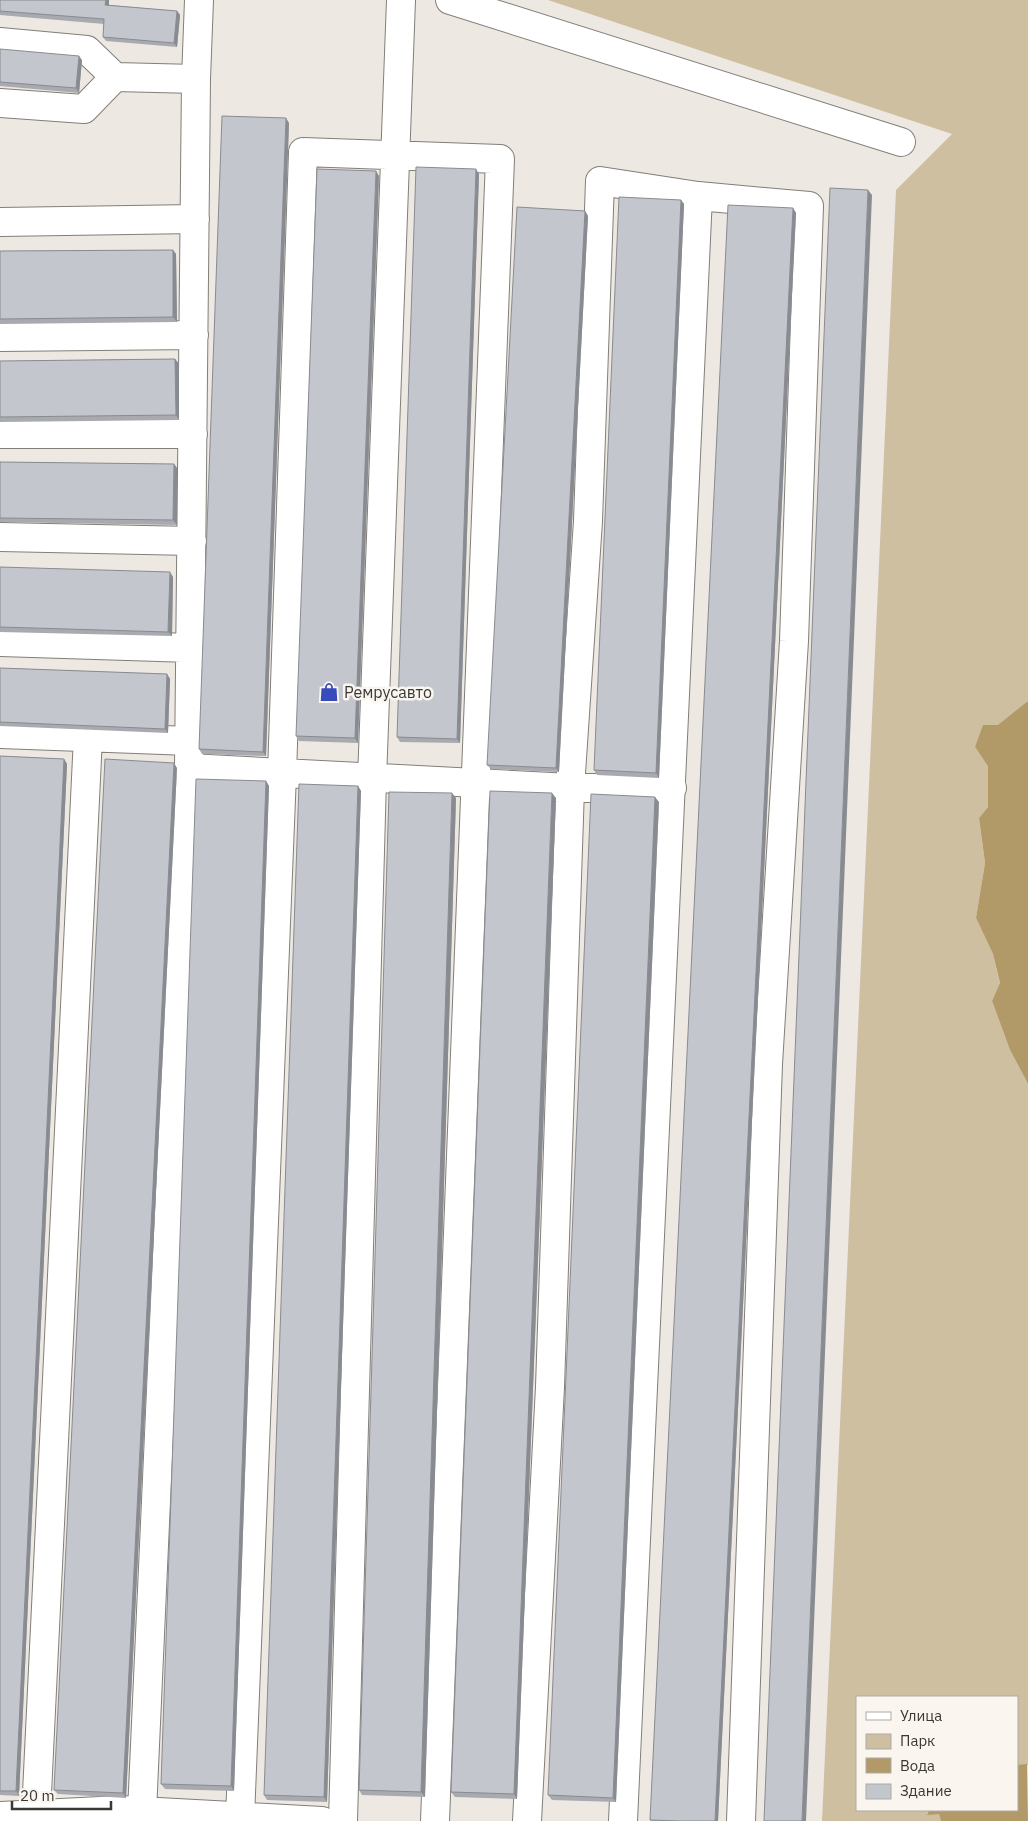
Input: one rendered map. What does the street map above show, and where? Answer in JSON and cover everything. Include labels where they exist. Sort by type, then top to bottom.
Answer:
[{"type":"street","points":[[128,1814],[189,768],[196,79],[200,0]]},
{"type":"street","points":[[343,1821],[372,779],[401,0]]},
{"type":"street","points":[[450,0],[901,142]]},
{"type":"street","points":[[0,42],[87,50],[115,77],[196,79]]},
{"type":"street","points":[[0,103],[84,109],[115,77]]},
{"type":"street","points":[[240,1818],[282,774],[302,152],[500,159],[435,1821]]},
{"type":"street","points":[[527,1821],[550,1387],[570,788],[588,521],[600,181],[698,196],[809,206],[794,641],[768,1064],[741,1821]]},
{"type":"street","points":[[623,1821],[698,196]]},
{"type":"street","points":[[0,222],[195,219]]},
{"type":"street","points":[[0,337],[194,335]]},
{"type":"street","points":[[0,434],[193,434]]},
{"type":"street","points":[[0,536],[192,541]]},
{"type":"street","points":[[0,642],[191,648]]},
{"type":"street","points":[[0,734],[190,741]]},
{"type":"street","points":[[36,1814],[88,737]]},
{"type":"street","points":[[189,768],[570,788],[672,788]]},
{"type":"street","points":[[0,1816],[128,1814],[322,1821]]},
{"type":"green space","points":[[548,0],[1028,0],[1028,701],[975,747],[988,765],[988,807],[979,818],[985,863],[976,918],[993,954],[1000,984],[992,1001],[1010,1050],[1028,1084],[1028,1765],[1018,1765],[1018,1696],[856,1696],[856,1811],[928,1811],[927,1814],[939,1814],[941,1821],[822,1821],[896,190],[952,134]]},
{"type":"water","points":[[1028,701],[1028,1084],[1010,1050],[992,1001],[1000,983],[993,954],[976,918],[985,863],[979,818],[988,807],[988,766],[975,747],[983,725],[998,725]]},
{"type":"water","points":[[1027,1764],[1028,1821],[941,1821],[939,1814],[927,1815],[929,1811],[1018,1811],[1018,1765]]},
{"type":"building","points":[[0,0],[106,0],[105,5],[177,11],[174,43],[103,37],[104,19],[0,11]]},
{"type":"building","points":[[0,49],[79,56],[76,88],[0,82]]},
{"type":"building","points":[[222,116],[286,118],[263,752],[199,749]]},
{"type":"building","points":[[416,167],[476,169],[457,739],[397,737]]},
{"type":"building","points":[[317,169],[376,171],[355,738],[296,736]]},
{"type":"building","points":[[830,188],[868,190],[802,1821],[764,1821]]},
{"type":"building","points":[[619,197],[681,200],[656,773],[594,770]]},
{"type":"building","points":[[728,205],[793,208],[715,1821],[650,1820]]},
{"type":"building","points":[[517,207],[585,211],[556,768],[487,765]]},
{"type":"building","points":[[173,250],[173,317],[0,319],[0,251]]},
{"type":"building","points":[[175,359],[176,415],[0,417],[0,361]]},
{"type":"building","points":[[0,462],[174,464],[173,520],[0,518]]},
{"type":"building","points":[[0,567],[170,572],[168,632],[0,627]]},
{"type":"building","points":[[0,668],[167,674],[165,729],[0,722]]},
{"type":"building","points":[[0,756],[64,759],[16,1791],[0,1791]]},
{"type":"building","points":[[105,759],[174,763],[123,1793],[54,1790]]},
{"type":"building","points":[[196,779],[266,781],[231,1786],[161,1784]]},
{"type":"building","points":[[299,784],[358,786],[324,1797],[264,1795]]},
{"type":"building","points":[[490,791],[552,793],[514,1794],[451,1792]]},
{"type":"building","points":[[389,792],[452,793],[421,1792],[359,1790]]},
{"type":"building","points":[[591,794],[655,797],[613,1798],[548,1795]]},
{"type":"place","name":"Ремрусавто","points":[[329,692]]}]
